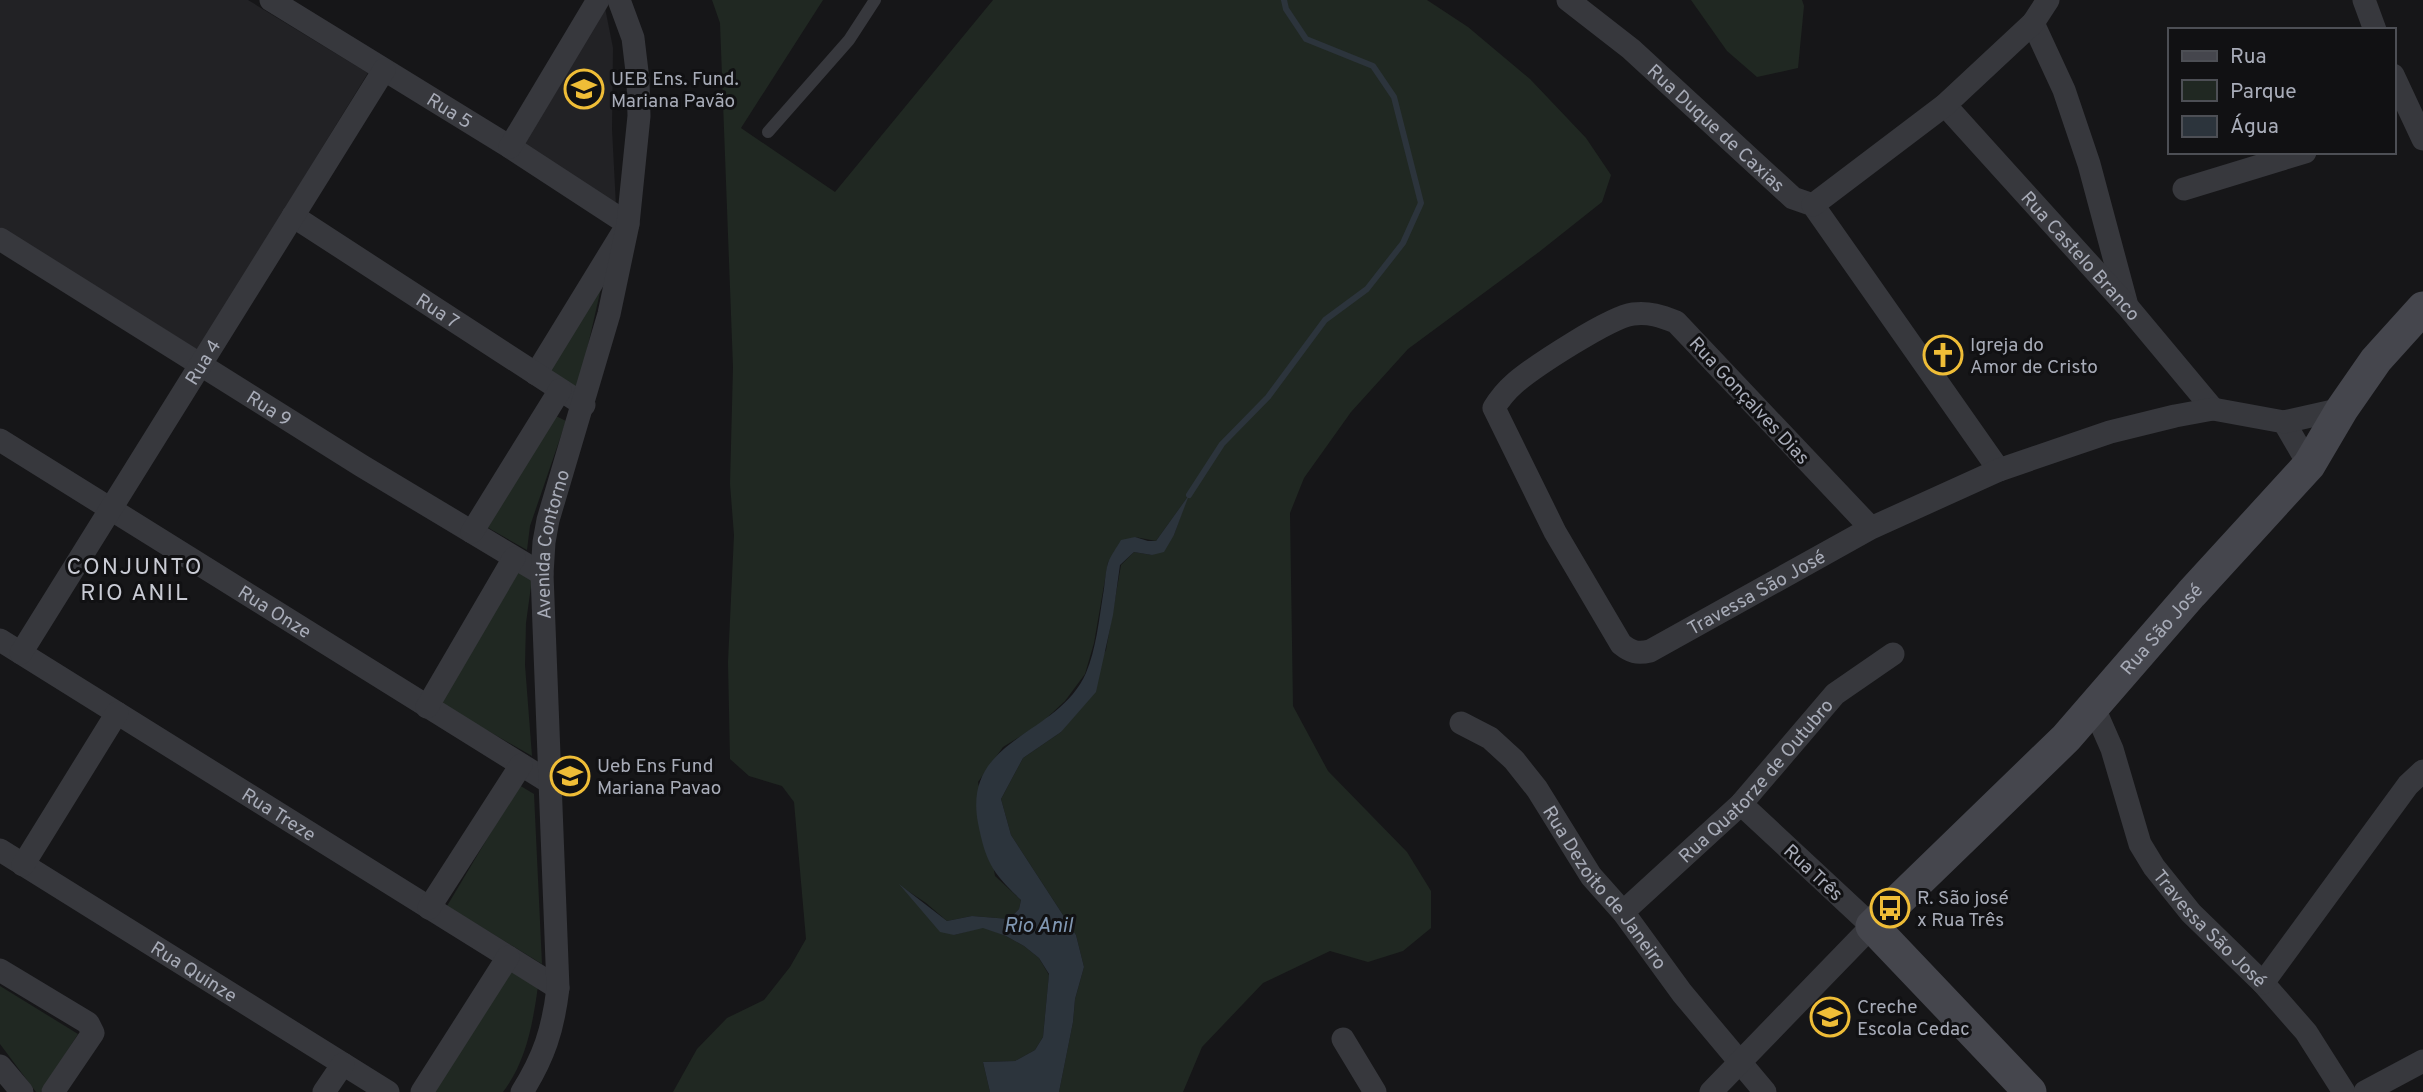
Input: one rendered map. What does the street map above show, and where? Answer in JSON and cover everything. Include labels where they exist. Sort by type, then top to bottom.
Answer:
[{"type":"street","name":"Rua 5","points":[[271,0],[510,147],[628,224]]},
{"type":"street","points":[[510,147],[598,0]]},
{"type":"street","name":"Avenida Contorno","points":[[522,1092],[545,1051],[558,988],[542,574],[544,542],[548,520],[609,314],[628,224],[639,116],[633,38],[619,0]]},
{"type":"street","name":"Rua Duque de Caxias","points":[[1568,0],[1630,49],[1793,198],[1813,205],[1999,470]]},
{"type":"street","points":[[1813,205],[1945,104],[2033,23],[2048,0]]},
{"type":"street","points":[[2364,0],[2374,28]]},
{"type":"street","points":[[2033,23],[2064,90],[2089,163],[2127,306]]},
{"type":"street","name":"Rua 4","points":[[21,653],[384,70]]},
{"type":"street","points":[[2395,85],[2399,104],[2422,133]]},
{"type":"street","name":"Rua Castelo Branco","points":[[1945,104],[2127,306],[2213,409]]},
{"type":"street","points":[[2184,190],[2299,154]]},
{"type":"street","name":"Rua 7","points":[[293,216],[584,405]]},
{"type":"street","points":[[536,374],[628,224]]},
{"type":"street","name":"Rua 9","points":[[0,239],[542,574]]},
{"type":"street","name":"Rua São José","points":[[1872,926],[2094,708],[2191,594],[2309,465],[2342,409],[2376,360],[2423,309]]},
{"type":"street","name":"Rua Gonçalves Dias","points":[[1610,322],[1630,314],[1653,314],[1676,322],[1871,528]]},
{"type":"street","name":"Travessa São José","points":[[1610,322],[1517,382],[1494,408],[1555,533],[1621,644],[1630,651],[1639,653],[1650,652],[1871,528],[1999,470],[2110,432],[2213,409],[2284,422],[2342,409]]},
{"type":"street","points":[[472,532],[560,390]]},
{"type":"street","points":[[2284,422],[2309,465]]},
{"type":"street","name":"Rua Onze","points":[[0,440],[549,782]]},
{"type":"street","points":[[427,707],[514,558]]},
{"type":"street","name":"Rua Treze","points":[[0,640],[558,988]]},
{"type":"street","name":"Rua Quatorze de Outubro","points":[[1623,912],[1741,804],[1835,694],[1893,654]]},
{"type":"street","name":"Travessa São José","points":[[2094,708],[2112,749],[2140,844],[2154,867],[2191,913],[2263,983],[2306,1032],[2344,1092]]},
{"type":"street","points":[[23,865],[117,713]]},
{"type":"street","name":"Rua Dezoito de Janeiro","points":[[1461,723],[1490,738],[1514,760],[1537,789],[1591,876],[1623,912],[1682,993],[1765,1092]]},
{"type":"street","points":[[429,908],[520,765]]},
{"type":"street","points":[[2263,983],[2408,785],[2423,771]]},
{"type":"street","name":"Rua Três","points":[[1741,804],[1872,926],[2031,1092]]},
{"type":"street","name":"Rua Quinze","points":[[0,850],[388,1092]]},
{"type":"street","points":[[1712,1092],[1872,926]]},
{"type":"street","points":[[422,1092],[508,957]]},
{"type":"street","points":[[0,970],[88,1023],[92,1029],[93,1033],[56,1091]]},
{"type":"street","points":[[1343,1039],[1375,1092]]},
{"type":"street","points":[[2365,1092],[2423,1061]]},
{"type":"street","points":[[324,1092],[343,1064]]},
{"type":"street","points":[[0,1066],[22,1092]]},
{"type":"lane","points":[[768,132],[849,40],[875,0]]},
{"type":"shaded area","points":[[0,0],[248,0],[368,73],[198,350],[0,227]]},
{"type":"shaded area","name":"UEB Ens. Fund. Mariana Pavão","points":[[605,8],[613,48],[612,129],[616,206],[521,142]]},
{"type":"green space","points":[[712,0],[823,0],[741,128],[835,192],[993,0],[1427,0],[1468,27],[1530,79],[1586,138],[1611,175],[1602,202],[1408,349],[1351,412],[1304,478],[1290,513],[1293,706],[1328,771],[1407,852],[1431,891],[1431,928],[1403,951],[1368,962],[1330,951],[1263,983],[1202,1047],[1183,1092],[1059,1092],[1075,999],[1084,967],[1076,935],[1011,835],[1001,799],[1023,758],[1061,732],[1106,650],[1121,565],[1134,552],[1152,555],[1174,535],[1187,498],[1156,541],[1135,537],[1108,562],[1094,643],[1085,674],[1065,701],[1039,725],[1003,747],[978,782],[995,876],[1021,900],[1019,909],[1009,919],[972,916],[947,921],[902,887],[954,935],[983,927],[1006,936],[1039,958],[1049,975],[1043,1037],[1035,1050],[1015,1061],[983,1062],[990,1092],[673,1092],[697,1049],[727,1018],[764,1000],[790,967],[806,939],[794,802],[782,786],[749,776],[730,759],[728,662],[734,535],[730,484],[733,367],[720,23]]},
{"type":"green space","points":[[1691,0],[1802,0],[1804,6],[1798,68],[1757,77],[1727,51]]},
{"type":"green space","points":[[604,275],[578,389],[547,371]]},
{"type":"green space","points":[[554,415],[566,421],[530,526],[527,550],[485,526]]},
{"type":"green space","points":[[519,571],[532,579],[526,623],[525,665],[532,756],[441,704]]},
{"type":"green space","points":[[519,785],[534,794],[542,964],[447,906]]},
{"type":"green space","points":[[511,971],[538,986],[527,1042],[511,1080],[503,1092],[433,1092]]},
{"type":"green space","points":[[0,986],[78,1034],[41,1092],[36,1092],[0,1044]]},
{"type":"water","name":"Rio Anil","points":[[1189,495],[1174,535],[1164,552],[1152,555],[1134,552],[1120,565],[1113,615],[1096,692],[1061,732],[1023,758],[1001,799],[1011,835],[1076,935],[1084,967],[1075,999],[1059,1092],[990,1092],[983,1062],[1015,1061],[1035,1050],[1043,1037],[1049,974],[1039,958],[1006,936],[983,928],[954,935],[940,932],[899,884],[947,921],[972,916],[1009,919],[1019,909],[1021,900],[992,866],[981,837],[977,794],[984,772],[998,755],[1073,694],[1086,673],[1097,634],[1108,563],[1121,540],[1135,537],[1156,541]]},
{"type":"waterway","points":[[1189,495],[1222,444],[1268,397],[1325,320],[1367,289],[1403,243],[1421,203],[1394,97],[1373,66],[1306,39],[1286,9],[1284,0]]},
{"type":"place","name":"UEB Ens. Fund. Mariana Pavão","points":[[584,89]]},
{"type":"place","name":"Igreja do Amor de Cristo","points":[[1943,355]]},
{"type":"place","name":"Ueb Ens Fund Mariana Pavao","points":[[570,776]]},
{"type":"place","name":"R. São josé x Rua Três","points":[[1890,908]]},
{"type":"place","name":"Creche Escola Cedac","points":[[1830,1017]]},
{"type":"district","name":"CONJUNTO RIO ANIL","points":[[135,579]]}]
